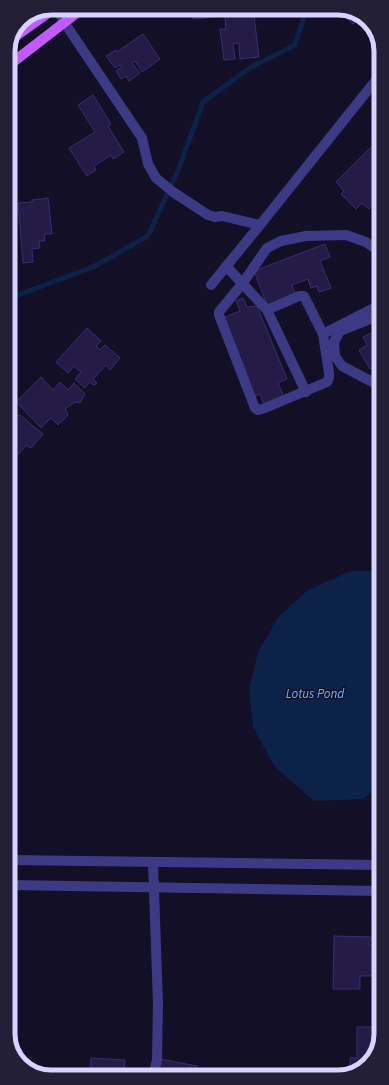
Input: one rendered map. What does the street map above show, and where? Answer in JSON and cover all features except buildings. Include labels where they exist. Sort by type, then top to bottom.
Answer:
[{"type":"main road","points":[[15,60],[74,15]]},
{"type":"main road","points":[[20,34],[45,16]]},
{"type":"street","points":[[60,15],[142,138],[148,164],[156,178],[208,215],[215,217],[222,216],[260,225]]},
{"type":"street","points":[[211,285],[374,82]]},
{"type":"street","points":[[267,310],[299,296],[304,296],[323,334],[329,378],[327,382],[306,392],[258,410],[255,408],[219,316],[221,308],[242,284],[267,248],[281,241],[306,236],[346,235],[366,242],[374,248]]},
{"type":"street","points":[[226,266],[267,310],[306,392]]},
{"type":"street","points":[[323,334],[374,308]]},
{"type":"street","points":[[374,317],[340,331],[334,342],[335,356],[342,366],[374,383]]},
{"type":"street","points":[[15,860],[374,865]]},
{"type":"street","points":[[153,862],[158,1004],[157,1060],[154,1070]]},
{"type":"street","points":[[15,884],[374,891]]},
{"type":"water","name":"Lotus Pond","points":[[351,571],[374,571],[374,790],[363,799],[314,801],[275,767],[253,727],[249,689],[258,652],[279,616],[308,590]]},
{"type":"waterway","points":[[15,297],[93,267],[148,236],[179,168],[203,102],[251,67],[295,45],[305,15]]}]
